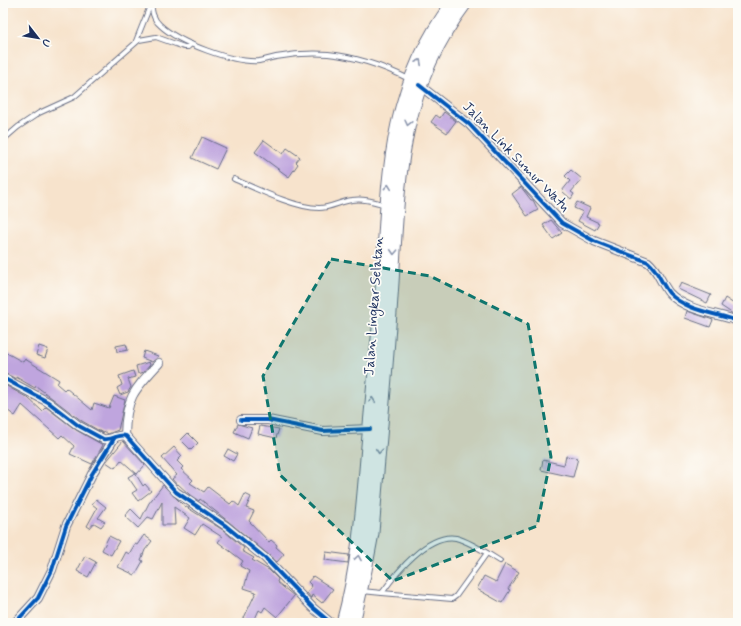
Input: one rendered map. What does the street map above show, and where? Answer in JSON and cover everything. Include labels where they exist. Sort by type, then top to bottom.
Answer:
[{"type":"highway","name":"Jalan Lingkar Selatan","points":[[353,623],[361,591],[372,533],[396,224],[400,112],[414,83],[432,35],[453,3]]},
{"type":"highway","name":"Jalan Lingkar Selatan","points":[[414,83],[465,3]]},
{"type":"highway","name":"Jalan Lingkar Selatan","points":[[343,623],[358,555],[381,305],[386,205],[399,143]]},
{"type":"street","name":"Jalan Link Sumur Watu","points":[[414,83],[469,124],[562,223],[599,243],[648,262],[653,267],[669,292],[679,300],[701,310],[738,321]]},
{"type":"street","points":[[159,363],[138,386],[130,398],[125,421],[125,436],[142,452],[176,492],[226,526],[265,558],[313,608],[331,623]]},
{"type":"street","points":[[3,378],[48,402],[70,420],[94,434],[107,440],[125,436]]},
{"type":"street","points":[[241,420],[268,420],[323,431],[370,429]]},
{"type":"street","points":[[15,623],[38,598],[52,570],[66,526],[92,474],[115,437]]},
{"type":"lane","points":[[151,4],[154,19],[159,25],[191,44],[240,60],[258,61],[276,57],[306,54],[357,58],[382,66],[414,83]]},
{"type":"lane","points":[[135,43],[142,30],[151,4]]},
{"type":"lane","points":[[3,140],[18,127],[39,113],[74,97],[135,43],[145,38],[156,37],[184,47],[191,44]]},
{"type":"lane","points":[[234,179],[267,194],[309,207],[328,207],[353,200],[366,200],[386,205]]},
{"type":"lane","points":[[382,593],[404,565],[426,547],[438,540],[454,538],[487,553],[500,561]]},
{"type":"lane","points":[[361,591],[452,599],[456,596],[487,553]]},
{"type":"highlighted area","points":[[331,259],[430,276],[528,324],[551,457],[537,526],[393,581],[280,475],[263,376]]},
{"type":"building","points":[[444,112],[456,121],[447,133],[431,122],[436,115],[440,118]]},
{"type":"building","points":[[202,137],[226,148],[216,169],[192,158]]},
{"type":"building","points":[[264,140],[283,154],[287,148],[300,157],[296,162],[298,164],[289,177],[255,152]]},
{"type":"building","points":[[571,170],[582,179],[571,192],[574,194],[571,199],[562,191],[570,181],[565,176]]},
{"type":"building","points":[[521,187],[531,200],[533,200],[538,210],[527,216],[512,194]]},
{"type":"building","points":[[577,202],[590,208],[586,217],[599,223],[595,230],[578,221],[583,212],[574,208]]},
{"type":"building","points":[[551,220],[562,233],[553,239],[543,225]]},
{"type":"building","points":[[681,283],[711,295],[707,303],[678,289]]},
{"type":"building","points":[[725,298],[737,306],[733,314],[721,306]]},
{"type":"building","points":[[687,311],[713,320],[710,327],[685,318]]},
{"type":"building","points":[[126,344],[128,350],[117,352],[116,346]]},
{"type":"building","points":[[39,346],[48,349],[45,358],[36,355]]},
{"type":"building","points":[[3,351],[23,362],[25,359],[59,380],[57,384],[64,390],[66,388],[92,410],[94,403],[109,408],[114,396],[125,400],[118,430],[108,434],[104,431],[103,433],[82,421],[36,386],[35,388],[16,377],[16,379],[3,372]]},
{"type":"building","points":[[144,351],[158,356],[152,362],[142,358]]},
{"type":"building","points":[[149,362],[150,365],[144,372],[138,374],[136,366]]},
{"type":"building","points":[[133,371],[135,377],[128,379],[131,387],[128,392],[120,395],[117,388],[122,385],[119,376]]},
{"type":"building","points":[[3,384],[28,398],[42,411],[46,407],[76,430],[103,445],[92,464],[70,454],[74,446],[62,435],[59,438],[22,405],[15,416],[3,407]]},
{"type":"building","points":[[238,424],[252,428],[248,438],[234,432]]},
{"type":"building","points":[[260,426],[279,429],[276,438],[258,434]]},
{"type":"building","points":[[188,433],[198,443],[191,450],[181,440]]},
{"type":"building","points":[[123,441],[145,465],[137,474],[121,460],[115,468],[106,462]]},
{"type":"building","points":[[174,447],[182,456],[177,461],[183,467],[181,469],[193,480],[190,483],[204,492],[208,487],[230,504],[233,501],[239,506],[245,494],[251,497],[246,508],[254,511],[249,521],[269,542],[271,540],[277,545],[276,547],[284,554],[277,562],[200,499],[199,501],[178,484],[177,485],[172,479],[177,475],[162,458]]},
{"type":"building","points":[[228,449],[237,454],[233,461],[224,456]]},
{"type":"building","points":[[566,456],[578,458],[573,477],[541,470],[543,460],[564,465]]},
{"type":"building","points":[[135,473],[143,486],[145,484],[151,491],[138,501],[132,493],[137,490],[128,477]]},
{"type":"building","points":[[163,485],[183,505],[223,530],[244,548],[242,551],[254,558],[252,560],[269,570],[278,579],[277,582],[294,596],[277,617],[265,607],[262,612],[259,610],[253,623],[243,620],[256,592],[244,588],[249,571],[240,566],[243,561],[218,542],[222,537],[202,524],[195,535],[184,528],[190,518],[174,507],[175,525],[162,525],[162,502],[153,519],[148,517],[138,528],[125,516],[131,509],[141,519],[149,503]]},
{"type":"building","points":[[96,499],[106,507],[98,518],[105,522],[101,527],[94,523],[90,528],[87,526],[97,508],[92,504]]},
{"type":"building","points":[[144,535],[152,541],[145,550],[141,560],[143,561],[135,575],[118,567],[126,552],[129,554],[135,544],[137,545]]},
{"type":"building","points":[[109,536],[119,541],[111,555],[102,550]]},
{"type":"building","points":[[326,552],[349,555],[348,563],[325,560]]},
{"type":"building","points":[[85,556],[96,562],[88,577],[77,571]]},
{"type":"building","points":[[505,564],[519,572],[508,589],[510,590],[502,603],[477,589],[484,576],[496,582]]},
{"type":"building","points":[[313,576],[333,589],[322,603],[312,595],[311,598],[307,593],[312,586],[308,582]]},
{"type":"cycle path","points":[[419,85],[469,124],[562,223],[594,241],[648,262],[669,293],[684,304],[702,311],[738,321]]},
{"type":"cycle path","points":[[3,378],[48,402],[79,426],[103,439],[109,439],[120,435],[126,436],[176,492],[226,526],[265,558],[313,608],[331,623]]},
{"type":"cycle path","points":[[241,420],[268,420],[323,431],[370,429]]},
{"type":"cycle path","points":[[15,623],[38,598],[52,570],[66,526],[92,474],[115,437]]}]
